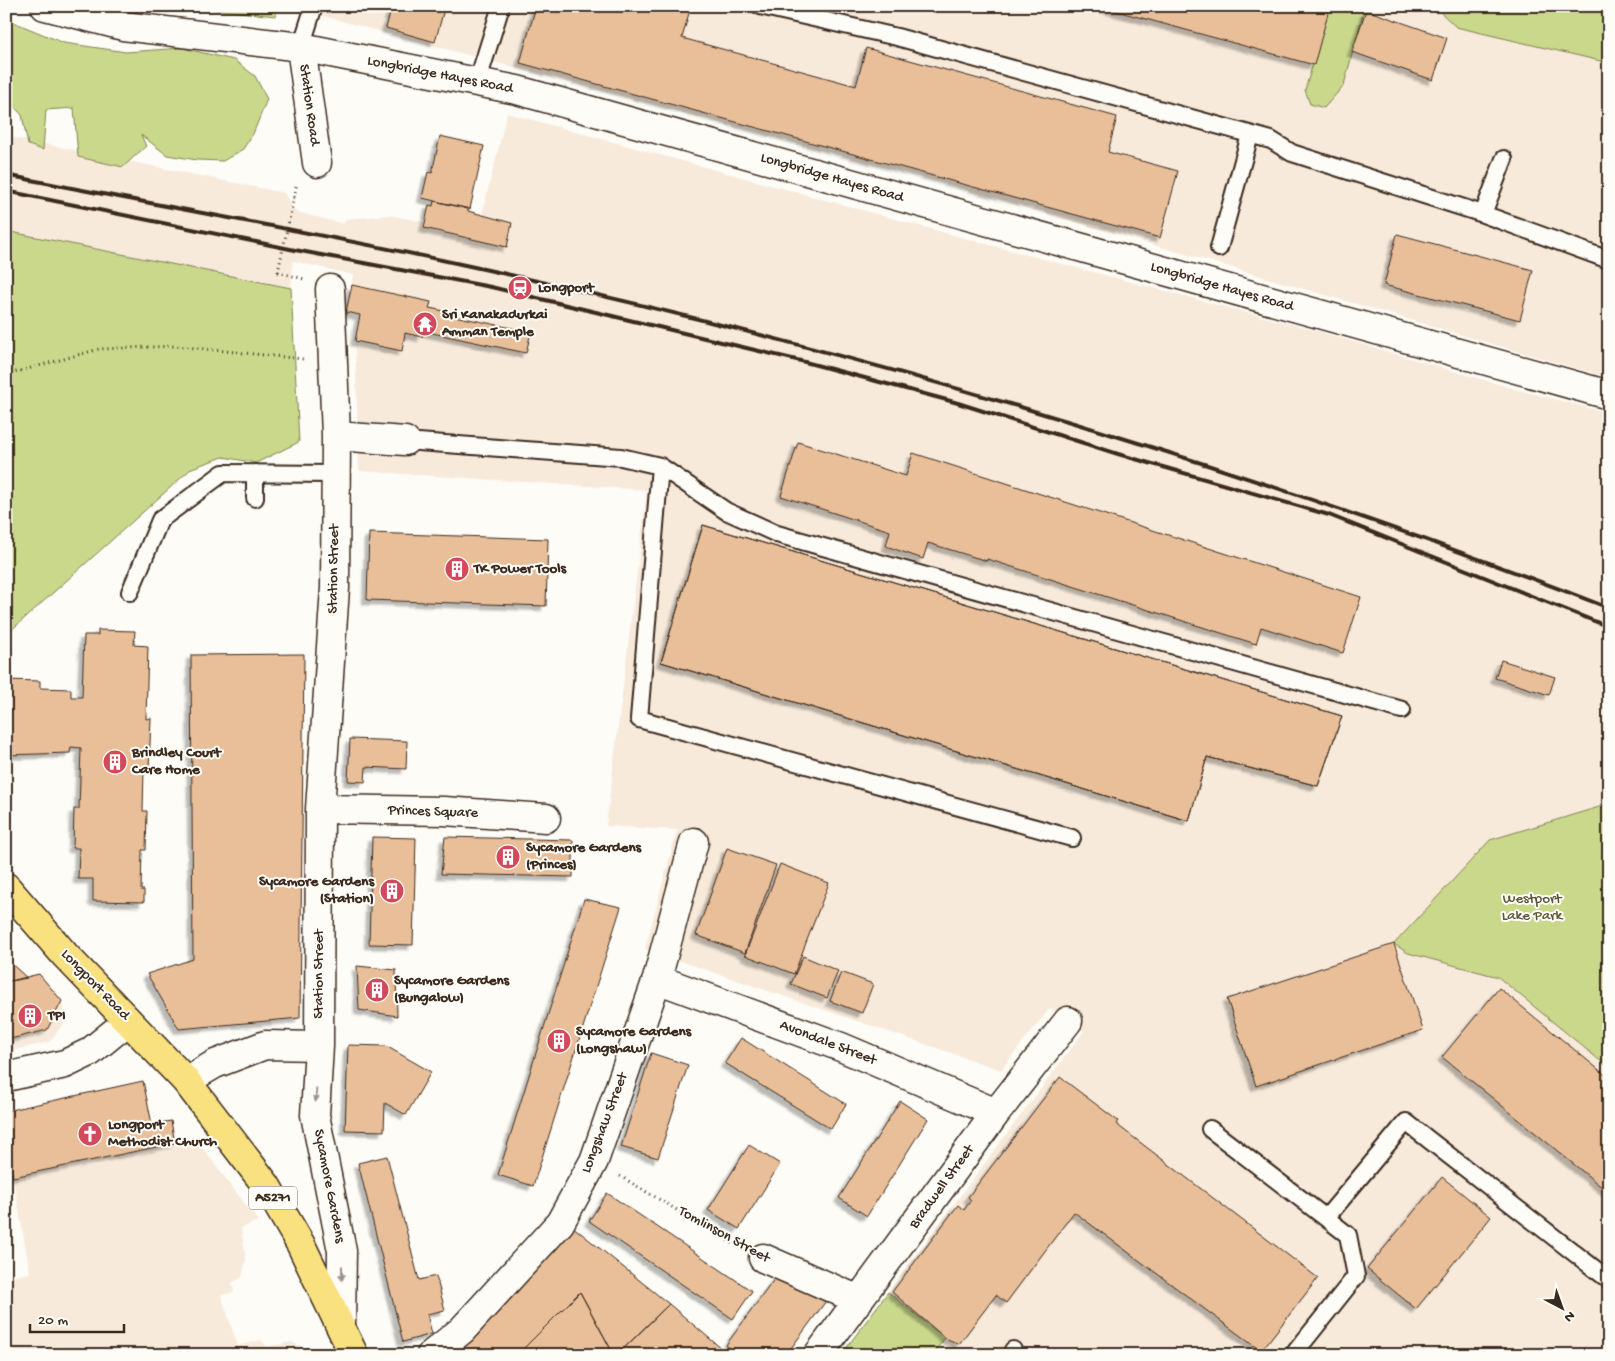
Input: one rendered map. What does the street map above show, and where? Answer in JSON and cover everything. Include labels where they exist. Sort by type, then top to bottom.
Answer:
[{"type":"main road","name":"Longport Road","points":[[6,886],[65,955],[186,1081]]},
{"type":"main road","name":"A5271","points":[[186,1081],[266,1185],[301,1245],[354,1355]]},
{"type":"street","name":"Longbridge Hayes Road","points":[[45,6],[123,26],[302,47],[517,90],[1609,395]]},
{"type":"street","name":"Station Road","points":[[302,47],[317,163]]},
{"type":"street","name":"Station Street","points":[[319,1046],[320,809],[335,588],[336,436],[330,289]]},
{"type":"street","points":[[336,436],[405,441]]},
{"type":"street","name":"Princes Square","points":[[320,809],[444,811],[546,818]]},
{"type":"street","name":"Longshaw Street","points":[[431,1355],[462,1330],[560,1223],[594,1161],[657,979],[694,842]]},
{"type":"street","name":"Avondale Street","points":[[657,979],[840,1047],[996,1113]]},
{"type":"street","points":[[6,1076],[73,1060],[90,1052],[128,1020]]},
{"type":"street","name":"Bradwell Street","points":[[818,1355],[996,1113],[1068,1021]]},
{"type":"street","points":[[186,1081],[215,1064],[265,1045],[319,1046]]},
{"type":"street","name":"Sycamore Gardens","points":[[319,1046],[315,1115],[342,1250],[341,1326]]},
{"type":"street","name":"Tomlinson Street","points":[[763,1258],[859,1300]]},
{"type":"lane","points":[[302,47],[314,6]]},
{"type":"lane","points":[[477,82],[501,6]]},
{"type":"lane","points":[[760,6],[897,37],[1271,140],[1292,153],[1483,214],[1609,260]]},
{"type":"lane","points":[[1219,248],[1250,135]]},
{"type":"lane","points":[[1483,214],[1504,159]]},
{"type":"lane","points":[[405,441],[621,458],[660,466],[726,511],[777,534],[1402,710]]},
{"type":"lane","points":[[660,466],[639,719],[1072,838]]},
{"type":"lane","points":[[130,592],[160,520],[223,473],[335,474]]},
{"type":"lane","points":[[255,473],[255,498]]},
{"type":"lane","points":[[1326,1218],[1406,1122],[1609,1280]]},
{"type":"lane","points":[[1210,1128],[1348,1235],[1356,1276],[1293,1355]]},
{"type":"path","points":[[294,197],[278,272],[302,278]]},
{"type":"path","points":[[6,375],[99,349],[176,346],[334,362]]},
{"type":"path","name":"Tomlinson Street","points":[[594,1161],[739,1247],[763,1258]]},
{"type":"shaded area","points":[[286,6],[1526,6],[1609,29],[1609,378],[928,179]]},
{"type":"shaded area","points":[[507,113],[975,241],[1314,330],[1515,389],[1609,413],[1609,810],[1563,817],[1519,831],[1394,944],[1408,953],[1498,977],[1609,1068],[1609,1355],[932,1355],[945,1338],[888,1292],[1084,1031],[1050,1008],[1001,1070],[645,949],[677,830],[606,826],[647,490],[359,471],[355,341],[360,315],[346,312],[353,275],[293,261],[291,288],[6,231],[6,136],[284,193],[296,212],[344,224],[346,219],[389,215],[425,222],[429,205],[433,206],[434,201],[482,214]]},
{"type":"shaded area","name":"TPI","points":[[6,959],[27,977],[39,974],[62,1001],[66,1021],[49,1042],[6,1052]]},
{"type":"shaded area","points":[[195,1138],[258,1221],[241,1228],[246,1259],[242,1277],[232,1283],[234,1292],[221,1295],[238,1346],[261,1340],[267,1347],[291,1342],[306,1349],[311,1355],[6,1355],[6,1278],[30,1273],[13,1177]]},
{"type":"green space","points":[[181,6],[278,6],[276,16]]},
{"type":"green space","points":[[1330,6],[1365,6],[1344,85],[1324,108],[1310,104],[1305,90]]},
{"type":"green space","points":[[1434,6],[1609,6],[1609,63],[1456,27]]},
{"type":"green space","points":[[6,19],[64,43],[126,52],[182,48],[234,60],[255,76],[267,99],[253,134],[243,149],[223,161],[197,160],[167,155],[141,135],[146,146],[123,167],[78,157],[74,108],[46,110],[43,150],[28,145],[22,115],[6,98]]},
{"type":"green space","points":[[6,231],[291,288],[299,442],[256,463],[223,457],[192,468],[6,635]]},
{"type":"green space","name":"Westport Lake Park","points":[[1609,804],[1609,1068],[1498,977],[1408,953],[1394,944],[1490,840]]},
{"type":"green space","points":[[888,1292],[945,1338],[932,1355],[841,1355]]},
{"type":"building","points":[[392,6],[445,6],[435,42],[386,28]]},
{"type":"building","points":[[536,6],[691,6],[682,38],[856,86],[866,48],[1117,117],[1108,152],[1178,171],[1160,238],[520,63]]},
{"type":"building","points":[[1098,6],[1330,6],[1314,65]]},
{"type":"building","points":[[1366,10],[1447,38],[1433,80],[1352,52]]},
{"type":"building","points":[[440,136],[484,146],[470,209],[422,198],[428,172],[432,173]]},
{"type":"building","points":[[434,201],[468,209],[468,211],[512,223],[507,247],[424,228],[429,205],[433,206]]},
{"type":"building","points":[[1397,234],[1533,270],[1520,320],[1384,285]]},
{"type":"building","name":"Sri Kanakadurkai Amman Temple","points":[[352,285],[431,302],[429,308],[455,313],[454,316],[531,332],[526,353],[423,331],[422,337],[405,333],[402,351],[355,341],[360,315],[346,312]]},
{"type":"building","points":[[798,442],[906,476],[913,453],[1361,597],[1343,653],[1261,627],[1256,644],[987,559],[987,561],[928,543],[923,559],[886,546],[890,531],[781,496]]},
{"type":"building","points":[[703,525],[1342,716],[1318,786],[1207,757],[1189,821],[661,662]]},
{"type":"building","points":[[703,525],[1342,716],[1318,786],[1207,757],[1189,821],[661,662]]},
{"type":"building","name":"TK Power Tools","points":[[369,533],[548,539],[546,606],[367,600]]},
{"type":"building","name":"Brindley Court Care Home","points":[[98,630],[135,631],[134,645],[148,646],[146,719],[151,718],[149,769],[144,769],[143,811],[147,811],[146,850],[142,850],[141,890],[144,890],[144,902],[93,901],[93,879],[78,879],[79,848],[73,848],[74,809],[79,809],[81,748],[71,747],[70,753],[6,755],[6,680],[40,681],[40,688],[71,689],[71,697],[82,697],[84,635],[98,635]]},
{"type":"building","points":[[304,654],[300,1018],[179,1029],[147,974],[193,959],[191,655]]},
{"type":"building","points":[[1501,660],[1555,677],[1549,695],[1495,678]]},
{"type":"building","points":[[350,739],[407,741],[406,769],[366,767],[365,782],[348,781]]},
{"type":"building","name":"Sycamore Gardens (Station)","points":[[372,837],[416,838],[413,945],[369,944]]},
{"type":"building","name":"Sycamore Gardens (Princes)","points":[[445,837],[573,840],[573,877],[441,874]]},
{"type":"building","points":[[727,848],[776,865],[745,953],[696,935]]},
{"type":"building","points":[[780,864],[829,883],[794,974],[745,955]]},
{"type":"building","name":"Sycamore Gardens (Longshaw)","points":[[584,899],[621,907],[533,1186],[498,1175]]},
{"type":"building","points":[[1394,944],[1423,1030],[1256,1086],[1227,999]]},
{"type":"building","points":[[803,956],[838,971],[827,998],[791,984]]},
{"type":"building","points":[[6,959],[27,978],[6,982]]},
{"type":"building","name":"Sycamore Gardens (Bungalow)","points":[[357,966],[396,970],[397,1016],[359,1010]]},
{"type":"building","points":[[841,972],[873,984],[862,1013],[830,1001]]},
{"type":"building","name":"TPI","points":[[39,974],[62,1001],[47,1030],[6,1040],[6,982]]},
{"type":"building","points":[[1499,988],[1609,1078],[1609,1193],[1442,1057]]},
{"type":"building","points":[[741,1038],[846,1104],[831,1129],[725,1063]]},
{"type":"building","points":[[348,1045],[386,1046],[431,1072],[406,1115],[385,1103],[384,1131],[345,1130]]},
{"type":"building","points":[[651,1053],[688,1065],[658,1158],[621,1147]]},
{"type":"building","points":[[1060,1077],[1118,1121],[1116,1124],[1318,1278],[1261,1351],[1074,1212],[1006,1303],[996,1295],[959,1344],[945,1338],[892,1292],[958,1205],[964,1210],[971,1200],[968,1197]]},
{"type":"building","name":"Longport Methodist Church","points":[[143,1081],[152,1124],[171,1121],[175,1143],[13,1177],[6,1146],[6,1111]]},
{"type":"building","points":[[900,1101],[928,1119],[867,1216],[839,1198]]},
{"type":"building","points":[[749,1145],[780,1164],[739,1229],[708,1210]]},
{"type":"building","points":[[387,1156],[419,1280],[436,1276],[445,1310],[427,1314],[432,1334],[403,1342],[358,1163]]},
{"type":"building","points":[[1442,1177],[1491,1217],[1416,1309],[1367,1269]]},
{"type":"building","points":[[607,1193],[752,1291],[733,1319],[589,1221]]},
{"type":"building","points":[[572,1226],[669,1304],[617,1355],[614,1355],[580,1292],[517,1355],[446,1355]]},
{"type":"building","points":[[781,1270],[826,1301],[786,1355],[738,1355],[726,1345]]},
{"type":"building","points":[[580,1292],[614,1355],[517,1355]]},
{"type":"building","points":[[669,1304],[729,1355],[617,1355]]},
{"type":"railway","points":[[6,175],[351,241],[465,265],[611,298],[900,372],[1186,458],[1328,505],[1469,555],[1609,608]]},
{"type":"railway","points":[[6,191],[295,250],[491,287],[805,362],[958,403],[1118,454],[1329,515],[1609,627]]},
{"type":"place","name":"Longport","points":[[520,288]]},
{"type":"place","name":"Sri Kanakadurkai Amman Temple","points":[[425,324]]},
{"type":"place","name":"TK Power Tools","points":[[457,569]]},
{"type":"place","name":"Brindley Court Care Home","points":[[115,762]]},
{"type":"place","name":"Sycamore Gardens (Princes)","points":[[508,857]]},
{"type":"place","name":"Sycamore Gardens (Station)","points":[[392,891]]},
{"type":"place","name":"Sycamore Gardens (Bungalow)","points":[[377,990]]},
{"type":"place","name":"TPI","points":[[30,1016]]},
{"type":"place","name":"Sycamore Gardens (Longshaw)","points":[[559,1041]]},
{"type":"place","name":"Longport Methodist Church","points":[[90,1134]]}]
